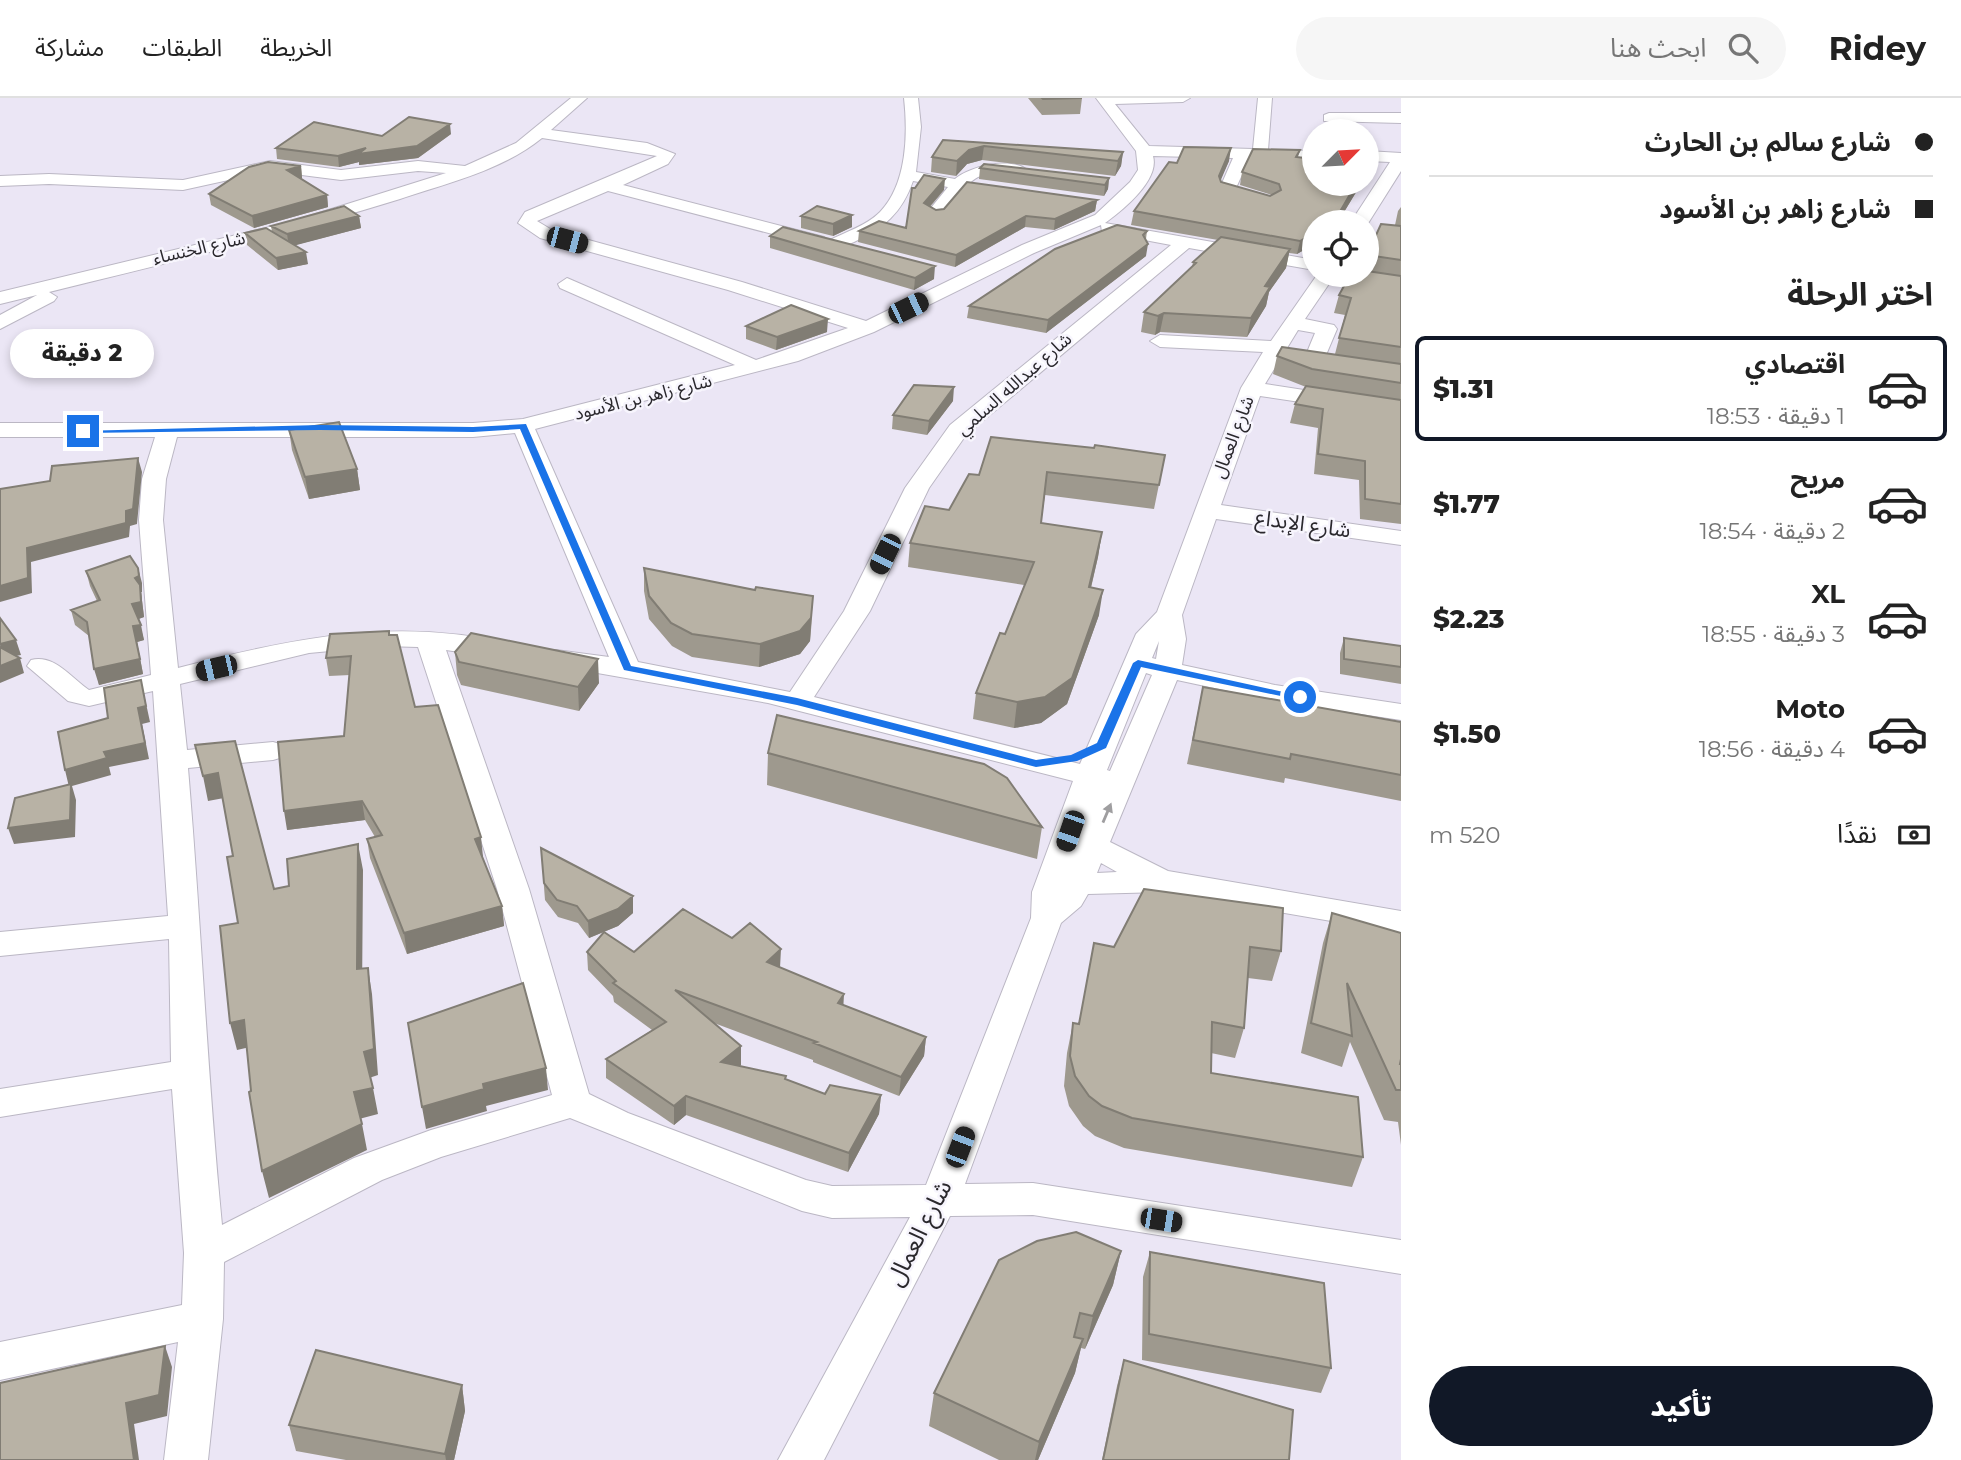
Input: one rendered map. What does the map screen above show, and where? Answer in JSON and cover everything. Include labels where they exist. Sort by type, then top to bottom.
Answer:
[{"type":"street","name":"شارع الخنساء","points":[[0,298],[200,247],[296,226],[471,171],[539,135],[580,98]]},
{"type":"street","points":[[834,244],[888,214],[907,175],[914,139],[911,98]]},
{"type":"street","points":[[1104,99],[1183,98]]},
{"type":"street","points":[[1265,98],[1252,154],[1227,190],[1268,202]]},
{"type":"street","points":[[1104,99],[1144,151],[1302,156]]},
{"type":"street","points":[[1329,118],[1401,118]]},
{"type":"street","points":[[0,181],[70,179],[183,185],[258,167],[281,166],[341,175],[418,166],[539,135],[647,148],[667,154],[662,161],[531,216],[527,223],[546,234],[735,286],[867,328]]},
{"type":"street","name":"شارع زاهر بن الأسود","points":[[0,430],[473,430],[523,426],[758,368],[867,328],[1046,241],[1090,225],[1117,206],[1136,185],[1146,170],[1144,151]]},
{"type":"street","points":[[1370,210],[1394,182],[1401,158],[1379,157]]},
{"type":"street","points":[[418,166],[471,171]]},
{"type":"street","points":[[935,214],[974,170],[982,168],[1033,173]]},
{"type":"street","points":[[907,175],[986,188]]},
{"type":"street","points":[[1111,182],[1136,185]]},
{"type":"street","points":[[607,186],[861,251]]},
{"type":"street","points":[[1090,202],[1117,206]]},
{"type":"street","points":[[1090,225],[1302,263]]},
{"type":"street","name":"شارع عبدالله السلمي","points":[[797,702],[857,611],[917,488],[958,430],[1184,243]]},
{"type":"street","points":[[942,272],[969,279]]},
{"type":"street","points":[[0,323],[75,281]]},
{"type":"street","points":[[567,284],[758,368]]},
{"type":"street","name":"شارع العمال","points":[[800,1460],[940,1198],[1047,918],[1048,892],[1090,776],[1149,634],[1169,615],[1252,388],[1293,323],[1323,287]]},
{"type":"street","points":[[1293,323],[1327,329],[1312,362]]},
{"type":"street","points":[[1160,341],[1274,351],[1338,366]]},
{"type":"street","points":[[1252,388],[1401,411]]},
{"type":"street","points":[[523,426],[627,668]]},
{"type":"street","points":[[167,432],[154,479],[151,520],[173,760],[185,926],[189,1073],[205,1253],[202,1319],[186,1460]]},
{"type":"street","name":"شارع الإبداع","points":[[1206,510],[1401,538]]},
{"type":"street","name":"شارع العمال","points":[[1047,918],[1070,898],[1165,675],[1173,639],[1169,615]]},
{"type":"street","points":[[41,666],[84,697],[326,643],[385,638],[429,640],[627,668],[797,702],[1036,764],[1120,782]]},
{"type":"street","points":[[429,640],[513,889],[573,1103]]},
{"type":"street","points":[[1136,670],[1252,694],[1275,694],[1401,712]]},
{"type":"street","points":[[1036,764],[1073,758],[1102,745]]},
{"type":"street","points":[[173,760],[273,751]]},
{"type":"street","points":[[1036,764],[1061,785],[1077,811]]},
{"type":"street","points":[[1092,846],[1163,881]]},
{"type":"street","points":[[1076,884],[1163,881],[1401,922]]},
{"type":"street","points":[[0,944],[185,926]]},
{"type":"street","points":[[0,1103],[189,1073]]},
{"type":"street","points":[[205,1253],[368,1169],[431,1145],[573,1103],[615,1123],[802,1195],[865,1203],[940,1198],[1032,1199],[1401,1257]]},
{"type":"street","points":[[0,1361],[202,1319]]},
{"type":"building","points":[[409,117],[450,124],[417,146],[358,154],[366,148],[338,156],[276,148],[314,122],[382,136]]},
{"type":"building","points":[[943,140],[1123,152],[1118,161],[984,146],[969,150],[957,161],[932,157]]},
{"type":"building","points":[[1184,147],[1231,148],[1219,176],[1221,182],[1270,196],[1281,190],[1279,184],[1242,172],[1253,149],[1300,150],[1296,157],[1302,158],[1302,196],[1349,196],[1341,210],[1302,210],[1300,241],[1134,211],[1169,162],[1177,163]]},
{"type":"building","points":[[268,162],[301,166],[287,170],[327,195],[252,216],[209,194],[249,167]]},
{"type":"building","points":[[984,164],[1109,178],[1105,185],[980,168]]},
{"type":"building","points":[[924,175],[945,179],[924,203],[936,210],[944,209],[967,182],[1097,200],[1055,219],[1026,216],[956,255],[859,231],[879,221],[906,228],[912,188],[915,188]]},
{"type":"building","points":[[344,206],[359,216],[287,234],[271,226]]},
{"type":"building","points":[[817,206],[852,215],[833,224],[801,216]]},
{"type":"building","points":[[1381,224],[1401,226],[1401,260],[1379,257]]},
{"type":"building","points":[[1117,225],[1147,231],[1143,235],[1148,244],[1048,320],[969,306],[1055,249]]},
{"type":"building","points":[[783,227],[935,266],[915,278],[770,236]]},
{"type":"building","points":[[266,228],[306,252],[276,258],[245,233]]},
{"type":"building","points":[[1221,237],[1290,249],[1265,286],[1270,287],[1251,318],[1164,313],[1158,316],[1144,312],[1196,263],[1193,262]]},
{"type":"building","points":[[1379,273],[1401,276],[1401,347],[1339,338],[1351,298],[1339,295],[1343,287],[1379,287]]},
{"type":"building","points":[[791,305],[828,319],[777,337],[746,326]]},
{"type":"building","points":[[1282,347],[1401,364],[1401,383],[1312,369],[1277,356]]},
{"type":"building","points":[[914,385],[954,387],[929,421],[893,415]]},
{"type":"building","points":[[1306,386],[1401,400],[1401,504],[1365,499],[1365,461],[1318,454],[1323,409],[1295,404]]},
{"type":"building","points":[[339,422],[357,469],[305,477],[289,430]]},
{"type":"building","points":[[991,437],[1094,448],[1095,445],[1165,455],[1159,485],[1047,472],[1041,523],[1102,532],[1089,587],[1103,590],[1072,678],[1045,697],[1017,702],[976,693],[1000,633],[1005,634],[1034,562],[910,543],[925,506],[949,510],[969,474],[979,475]]},
{"type":"building","points":[[138,458],[133,509],[126,511],[126,523],[27,548],[28,578],[0,586],[0,489],[50,481],[52,466]]},
{"type":"building","points":[[130,556],[138,568],[139,576],[135,578],[140,585],[141,602],[132,604],[141,625],[133,626],[140,659],[94,669],[87,622],[71,610],[100,600],[86,571]]},
{"type":"building","points":[[644,568],[755,590],[756,587],[813,596],[811,618],[800,631],[760,644],[692,634],[671,623],[649,596]]},
{"type":"building","points":[[0,618],[16,640],[0,644]]},
{"type":"building","points":[[389,631],[389,635],[397,635],[415,707],[438,705],[481,837],[475,839],[502,906],[404,933],[367,839],[382,835],[362,801],[284,811],[278,742],[344,736],[351,656],[326,658],[330,634]]},
{"type":"building","points":[[471,633],[598,659],[578,687],[459,662],[455,652]]},
{"type":"building","points":[[1344,638],[1401,646],[1401,667],[1344,659]]},
{"type":"building","points":[[0,647],[20,658],[0,666]]},
{"type":"building","points":[[141,680],[146,706],[138,708],[145,743],[104,752],[107,758],[65,770],[58,732],[108,718],[104,688]]},
{"type":"building","points":[[1203,687],[1401,722],[1401,775],[1291,754],[1290,759],[1193,740]]},
{"type":"building","points":[[777,715],[984,764],[1007,778],[1042,827],[768,753]]},
{"type":"building","points":[[235,741],[274,889],[289,886],[287,859],[358,844],[357,969],[368,968],[374,1049],[364,1052],[373,1088],[354,1092],[362,1124],[262,1171],[249,1092],[244,1020],[230,1023],[220,926],[238,923],[227,857],[233,856],[218,773],[203,776],[195,745]]},
{"type":"building","points":[[71,784],[70,820],[8,828],[15,798]]},
{"type":"building","points":[[541,848],[633,896],[618,909],[588,921],[577,906],[557,900],[544,883]]},
{"type":"building","points":[[1144,889],[1283,908],[1281,951],[1250,947],[1244,1028],[1212,1022],[1211,1073],[1358,1097],[1363,1157],[1132,1118],[1102,1106],[1089,1096],[1075,1076],[1070,1056],[1073,1023],[1079,1024],[1094,943],[1114,947]]},
{"type":"building","points":[[683,909],[732,938],[750,923],[781,949],[767,962],[844,994],[838,1003],[926,1037],[901,1077],[814,1043],[817,1042],[675,990],[741,1046],[721,1062],[786,1076],[785,1079],[825,1094],[830,1085],[881,1095],[849,1153],[686,1096],[674,1106],[606,1059],[666,1022],[613,983],[616,981],[587,952],[604,932],[634,952]]},
{"type":"building","points":[[1332,913],[1401,933],[1401,1090],[1396,1090],[1347,983],[1352,1036],[1311,1023]]},
{"type":"building","points":[[523,983],[546,1068],[483,1084],[484,1089],[422,1107],[408,1023]]},
{"type":"building","points":[[1076,1232],[1121,1251],[1093,1316],[1080,1313],[1074,1337],[1083,1339],[1039,1442],[934,1393],[999,1260],[1037,1241]]},
{"type":"building","points":[[1150,1252],[1324,1283],[1331,1368],[1149,1334]]},
{"type":"building","points":[[165,1346],[159,1395],[126,1403],[134,1460],[0,1460],[0,1383]]},
{"type":"building","points":[[316,1350],[462,1385],[445,1454],[289,1425]]},
{"type":"building","points":[[1124,1360],[1293,1410],[1289,1460],[1103,1460]]},
{"type":"route","points":[[83,431],[320,428],[473,430],[523,426],[627,668],[797,702],[1036,764],[1073,758],[1102,745],[1138,663],[1275,694],[1300,697]]}]
